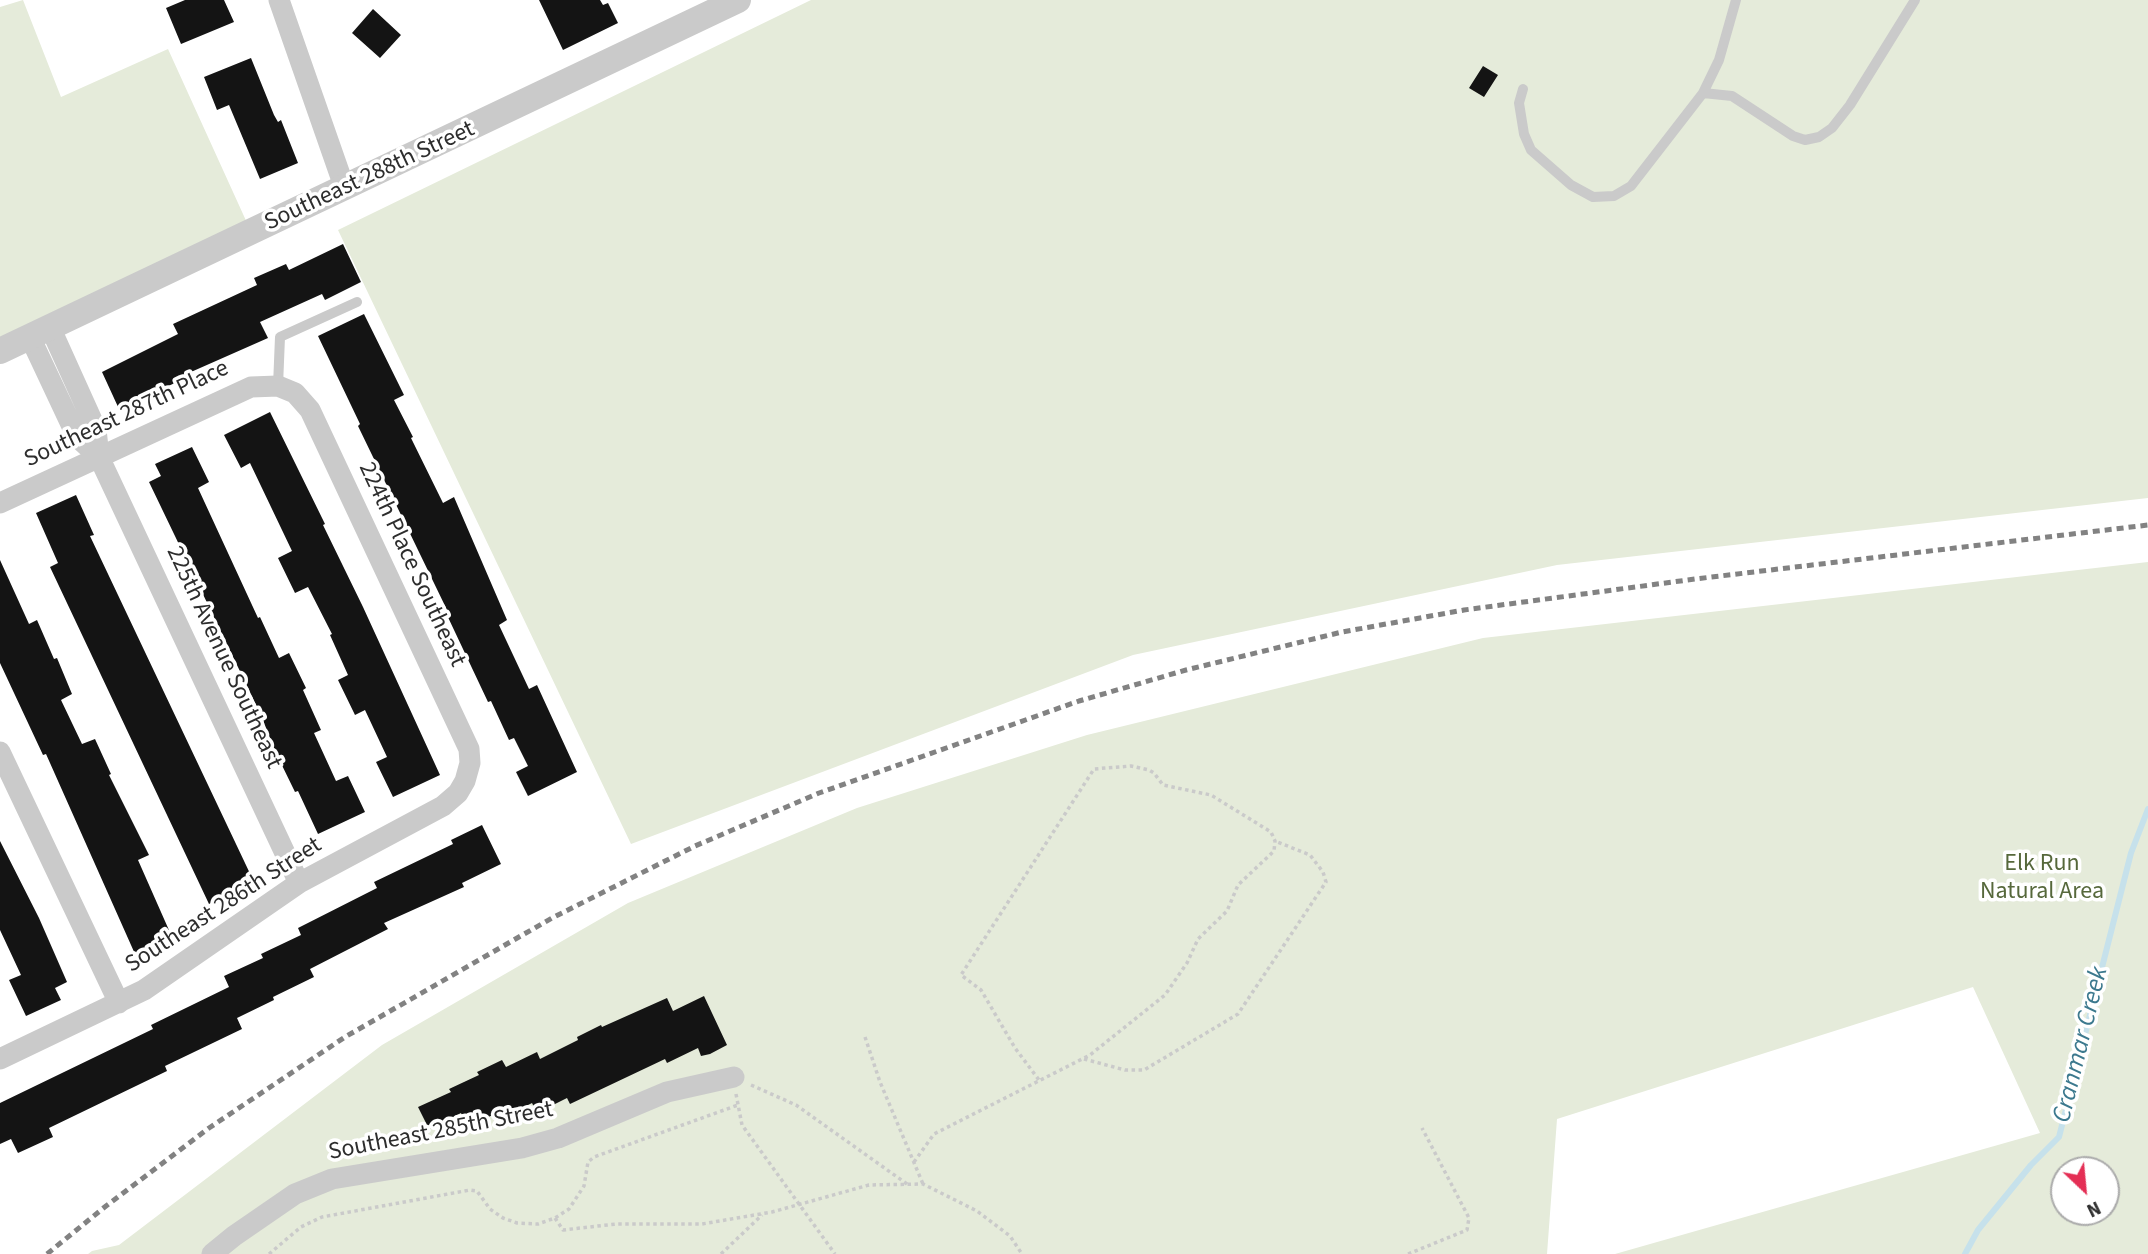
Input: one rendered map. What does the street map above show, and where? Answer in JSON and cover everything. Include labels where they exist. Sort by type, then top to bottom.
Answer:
[{"type":"street","points":[[279,0],[345,189]]},
{"type":"street","name":"Southeast 288th Street","points":[[0,351],[738,0]]},
{"type":"street","name":"225th Avenue Southeast","points":[[40,332],[96,429],[99,457],[299,883]]},
{"type":"street","name":"Southeast 287th Place","points":[[0,503],[236,393],[261,385],[278,386]]},
{"type":"street","name":"224th Place Southeast","points":[[278,386],[295,393],[310,410],[468,749],[470,763],[465,781]]},
{"type":"street","points":[[0,752],[119,1003]]},
{"type":"street","name":"Southeast 286th Street","points":[[0,1059],[144,990],[299,883],[443,806],[458,793],[465,781]]},
{"type":"street","name":"Southeast 285th Street","points":[[212,1254],[295,1194],[332,1179],[522,1148],[558,1138],[667,1092],[733,1077]]},
{"type":"lane","points":[[1523,89],[1520,103],[1524,134],[1531,150],[1571,185],[1593,197],[1614,196],[1631,186],[1703,93],[1719,60],[1736,0]]},
{"type":"lane","points":[[1703,93],[1732,96],[1793,136],[1805,139],[1819,137],[1832,128],[1850,105],[1915,0]]},
{"type":"lane","points":[[278,386],[279,337],[357,302]]},
{"type":"path","points":[[914,1162],[934,1134],[1082,1059],[1165,995],[1187,963],[1198,939],[1227,911],[1238,885],[1274,851],[1275,841],[1271,832],[1211,794],[1163,785],[1154,773],[1131,766],[1094,769],[961,975],[981,990],[1015,1048],[1039,1080]]},
{"type":"path","points":[[1082,1059],[1125,1070],[1144,1070],[1238,1014],[1326,882],[1323,872],[1310,855],[1275,841]]},
{"type":"path","points":[[865,1037],[880,1082],[923,1184]]},
{"type":"path","points":[[733,1077],[742,1125],[835,1254]]},
{"type":"path","points":[[733,1077],[796,1105],[908,1184]]},
{"type":"path","points":[[269,1254],[301,1227],[322,1217],[470,1190],[477,1191],[490,1209],[503,1218],[517,1223],[538,1224],[569,1209],[584,1186],[588,1162],[594,1157],[738,1105]]},
{"type":"path","points":[[1408,1254],[1467,1230],[1469,1218],[1422,1128]]},
{"type":"path","points":[[555,1218],[563,1230],[616,1224],[702,1224],[763,1213],[869,1185],[923,1184],[976,1211],[1010,1236],[1022,1254]]},
{"type":"path","points":[[721,1254],[763,1213]]},
{"type":"green space","points":[[23,0],[61,97],[168,49],[248,225],[0,343],[0,7]]},
{"type":"green space","points":[[811,0],[2148,0],[2148,498],[1557,565],[1133,655],[631,844],[338,230]]},
{"type":"green space","name":"Elk Run Natural Area","points":[[2148,562],[2148,1254],[1615,1254],[2040,1133],[1973,987],[1557,1119],[1547,1254],[88,1254],[119,1245],[382,1045],[628,903],[857,808],[1087,735],[1483,638]]},
{"type":"building","points":[[185,0],[224,0],[234,22],[181,44],[166,8]]},
{"type":"building","points":[[539,0],[600,0],[603,5],[608,3],[618,23],[563,50]]},
{"type":"building","points":[[373,9],[401,35],[380,58],[352,33]]},
{"type":"building","points":[[251,58],[274,115],[278,122],[281,120],[298,163],[260,179],[229,105],[217,110],[204,77]]},
{"type":"building","points":[[1483,66],[1498,75],[1484,97],[1469,88]]},
{"type":"building","points":[[343,244],[361,282],[325,300],[322,294],[260,322],[268,338],[191,372],[192,375],[119,409],[102,372],[178,334],[173,324],[257,285],[254,278],[286,264],[289,270]]},
{"type":"building","points":[[364,314],[404,395],[394,400],[413,437],[411,438],[443,503],[454,497],[507,620],[499,625],[529,689],[537,685],[577,772],[528,796],[516,772],[528,766],[514,738],[509,740],[491,701],[488,702],[318,336]]},
{"type":"building","points":[[270,412],[325,524],[323,525],[440,775],[393,797],[376,762],[387,757],[365,710],[355,715],[338,680],[348,675],[330,635],[332,634],[308,587],[295,593],[278,558],[292,551],[250,463],[241,468],[224,435]]},
{"type":"building","points":[[192,447],[209,482],[198,488],[258,618],[260,617],[279,658],[289,653],[306,688],[303,690],[321,730],[314,733],[336,781],[348,776],[365,812],[318,834],[275,751],[261,715],[149,482],[161,476],[155,464]]},
{"type":"building","points":[[76,495],[94,535],[90,536],[254,882],[209,904],[50,567],[58,563],[36,513]]},
{"type":"building","points":[[0,560],[29,624],[37,620],[54,659],[57,658],[72,694],[61,700],[82,744],[95,739],[111,774],[109,775],[149,855],[138,860],[172,937],[135,954],[46,754],[43,755],[0,663]]},
{"type":"building","points":[[482,825],[501,864],[462,883],[464,887],[384,923],[388,929],[310,969],[314,977],[237,1018],[242,1029],[165,1066],[167,1071],[49,1128],[53,1137],[18,1153],[11,1139],[0,1144],[0,1103],[153,1029],[151,1025],[229,987],[224,976],[263,958],[261,954],[301,935],[298,928],[377,888],[374,882],[453,844],[451,840]]},
{"type":"building","points":[[0,841],[39,918],[67,982],[55,988],[61,1000],[26,1016],[9,980],[21,975],[0,930]]},
{"type":"building","points":[[704,996],[727,1045],[710,1054],[701,1056],[698,1048],[667,1063],[665,1059],[570,1104],[567,1098],[545,1109],[543,1105],[535,1109],[532,1103],[499,1117],[497,1113],[482,1120],[480,1116],[465,1123],[461,1113],[429,1129],[418,1107],[451,1092],[449,1089],[479,1075],[477,1072],[502,1060],[506,1067],[537,1052],[540,1059],[601,1025],[602,1027],[667,998],[673,1011]]},
{"type":"waterway","name":"Cranmar Creek","points":[[1965,1254],[1978,1230],[2031,1165],[2059,1137],[2131,853],[2148,809]]},
{"type":"railway","points":[[47,1254],[209,1128],[345,1037],[552,918],[695,846],[819,793],[1079,701],[1186,670],[1342,632],[1464,610],[1695,579],[2148,525]]}]
